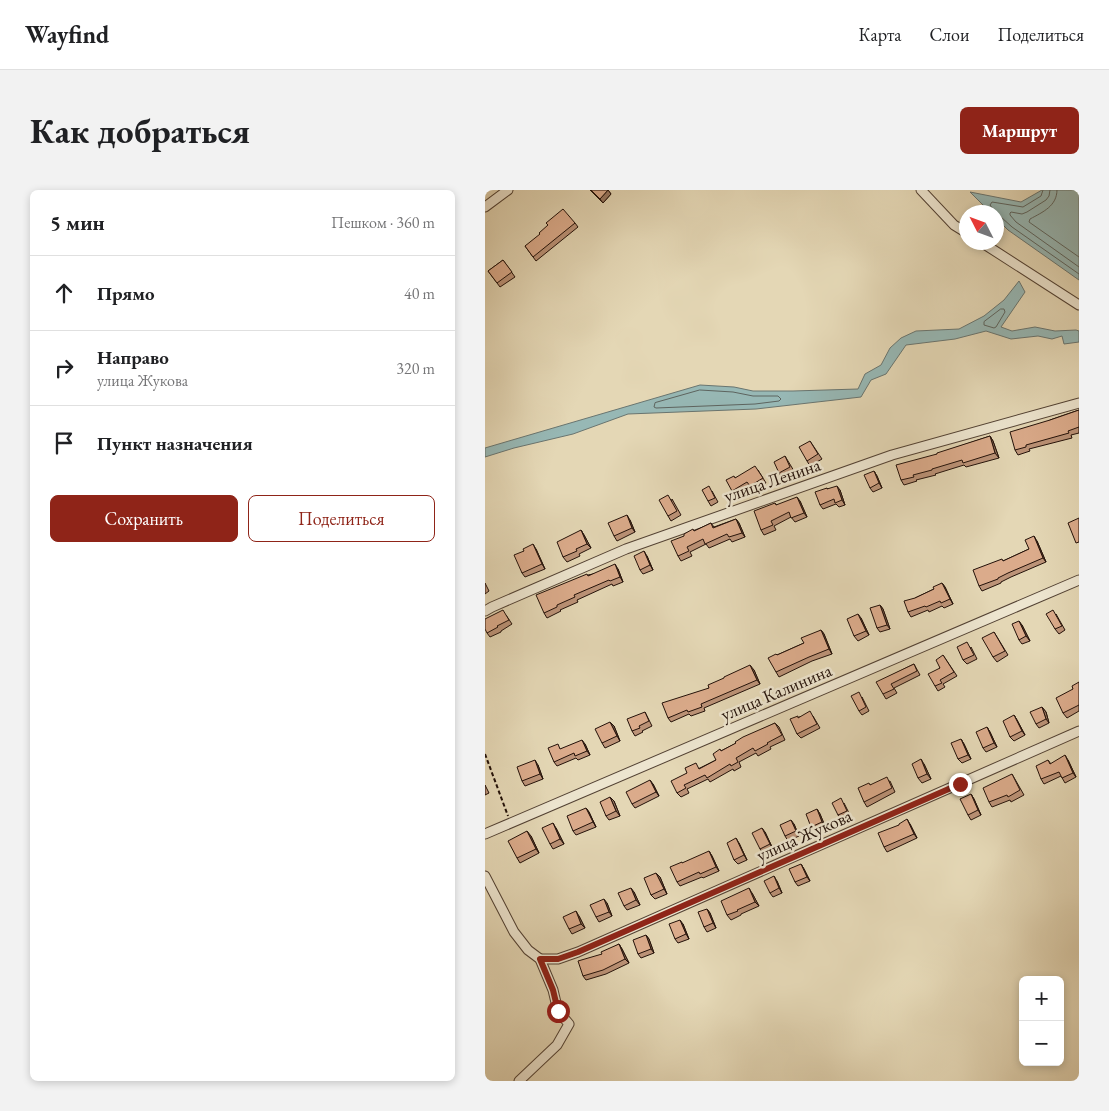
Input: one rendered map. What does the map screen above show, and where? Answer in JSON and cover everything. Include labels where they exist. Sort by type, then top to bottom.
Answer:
[{"type":"street","points":[[485,207],[508,190]]},
{"type":"street","points":[[921,190],[954,226],[959,229]]},
{"type":"street","points":[[993,250],[1079,305]]},
{"type":"street","name":"улица Ленина","points":[[485,611],[626,549],[892,455],[1079,403]]},
{"type":"street","name":"улица Калинина","points":[[485,834],[1079,580]]},
{"type":"street","name":"улица Жукова","points":[[540,959],[558,959],[578,952],[1079,731]]},
{"type":"street","points":[[485,876],[514,932],[528,950],[540,959],[553,990],[558,1011],[569,1024],[557,1045],[519,1081]]},
{"type":"path","points":[[485,754],[511,823]]},
{"type":"water","points":[[1042,190],[1079,190],[1079,280],[1004,226],[1004,205],[983,205],[970,192],[1021,202]]},
{"type":"water","points":[[1019,281],[1025,292],[1001,327],[1012,331],[1035,327],[1055,331],[1076,330],[1079,331],[1079,342],[1064,344],[1062,336],[1052,339],[1038,336],[1011,339],[986,331],[955,339],[906,345],[886,374],[871,380],[861,397],[756,409],[628,414],[573,434],[485,457],[485,448],[700,385],[734,387],[753,391],[858,389],[865,374],[881,365],[890,348],[901,338],[916,331],[959,329],[984,316],[1004,300]]},
{"type":"building","points":[[591,190],[608,190],[600,199]]},
{"type":"building","points":[[563,209],[575,223],[533,257],[525,246],[540,234],[548,225],[546,223]]},
{"type":"building","points":[[503,260],[512,272],[497,283],[488,271]]},
{"type":"building","points":[[1079,410],[1079,427],[1068,431],[1069,433],[1015,450],[1010,432]]},
{"type":"building","points":[[990,436],[995,453],[963,463],[962,460],[901,480],[896,465],[937,454]]},
{"type":"building","points":[[810,441],[818,454],[807,461],[799,447]]},
{"type":"building","points":[[785,456],[790,467],[779,473],[774,462]]},
{"type":"building","points":[[755,466],[763,478],[750,486],[747,482],[732,491],[726,480],[734,476],[735,478]]},
{"type":"building","points":[[874,471],[879,483],[870,488],[864,475]]},
{"type":"building","points":[[709,486],[715,498],[708,501],[702,490]]},
{"type":"building","points":[[837,486],[842,500],[835,503],[834,499],[820,505],[815,492]]},
{"type":"building","points":[[668,495],[677,511],[668,516],[659,500]]},
{"type":"building","points":[[797,497],[804,513],[791,518],[789,512],[771,521],[773,525],[761,530],[754,511]]},
{"type":"building","points":[[627,515],[632,528],[614,536],[608,523]]},
{"type":"building","points":[[1079,518],[1079,542],[1076,543],[1068,523]]},
{"type":"building","points":[[736,519],[742,533],[729,537],[727,534],[705,544],[703,539],[687,547],[689,551],[678,556],[671,541],[684,536],[684,534],[693,529],[694,531],[711,523],[713,528]]},
{"type":"building","points":[[581,530],[587,544],[563,557],[557,542]]},
{"type":"building","points":[[1034,536],[1043,558],[979,586],[973,570],[1002,559],[1003,561],[1029,549],[1025,540]]},
{"type":"building","points":[[533,544],[542,564],[522,573],[514,555],[524,551],[523,549]]},
{"type":"building","points":[[644,551],[650,565],[640,570],[634,556]]},
{"type":"building","points":[[615,564],[620,577],[574,595],[575,597],[544,613],[536,595]]},
{"type":"building","points":[[942,583],[950,599],[908,612],[904,601],[934,589],[933,587]]},
{"type":"building","points":[[880,605],[887,625],[877,628],[870,608]]},
{"type":"building","points":[[503,610],[509,620],[487,633],[485,619]]},
{"type":"building","points":[[1053,610],[1062,626],[1055,629],[1046,614]]},
{"type":"building","points":[[858,614],[866,631],[854,636],[847,619]]},
{"type":"building","points":[[1019,621],[1026,636],[1019,640],[1012,624]]},
{"type":"building","points":[[821,630],[829,649],[776,672],[768,658],[804,643],[801,638]]},
{"type":"building","points":[[994,632],[1005,651],[993,657],[982,638]]},
{"type":"building","points":[[967,642],[974,655],[963,660],[957,647]]},
{"type":"building","points":[[943,655],[954,672],[940,680],[942,683],[935,686],[928,674],[940,668],[936,660]]},
{"type":"building","points":[[914,664],[917,671],[891,684],[894,689],[883,694],[876,682]]},
{"type":"building","points":[[750,665],[757,680],[701,704],[702,707],[688,712],[687,710],[668,718],[662,703],[709,688],[708,685]]},
{"type":"building","points":[[1079,682],[1079,705],[1063,713],[1056,698],[1073,689],[1072,686]]},
{"type":"building","points":[[859,692],[866,707],[859,711],[851,696]]},
{"type":"building","points":[[1042,707],[1046,719],[1036,724],[1030,712]]},
{"type":"building","points":[[810,711],[817,724],[797,734],[790,719],[798,716],[798,718]]},
{"type":"building","points":[[645,712],[649,721],[632,731],[627,719]]},
{"type":"building","points":[[1014,715],[1022,731],[1010,737],[1003,721]]},
{"type":"building","points":[[610,722],[617,736],[602,743],[595,729]]},
{"type":"building","points":[[775,723],[782,735],[755,751],[753,748],[736,758],[738,762],[731,766],[730,764],[707,778],[705,775],[684,785],[686,788],[677,793],[671,781],[687,773],[685,768],[696,763],[699,769],[716,760],[713,754],[720,749],[721,751],[743,737]]},
{"type":"building","points":[[987,727],[994,743],[983,748],[976,732]]},
{"type":"building","points":[[961,739],[968,755],[958,759],[951,743]]},
{"type":"building","points":[[582,740],[587,751],[575,756],[574,753],[554,762],[548,748],[558,744],[560,749]]},
{"type":"building","points":[[1065,755],[1073,773],[1062,778],[1059,772],[1041,779],[1036,766],[1048,760],[1050,764]]},
{"type":"building","points":[[921,759],[927,774],[918,778],[912,764]]},
{"type":"building","points":[[535,760],[540,774],[522,781],[517,767]]},
{"type":"building","points":[[1012,774],[1020,790],[1008,797],[1007,795],[989,802],[983,788]]},
{"type":"building","points":[[887,777],[892,788],[864,802],[858,788]]},
{"type":"building","points":[[650,780],[656,792],[632,804],[626,792]]},
{"type":"building","points":[[971,794],[978,810],[968,815],[960,799]]},
{"type":"building","points":[[610,797],[616,811],[606,816],[600,802]]},
{"type":"building","points":[[841,798],[847,811],[838,815],[832,803]]},
{"type":"building","points":[[586,808],[593,822],[573,831],[567,816]]},
{"type":"building","points":[[817,809],[822,822],[811,827],[806,814]]},
{"type":"building","points":[[907,819],[914,834],[884,847],[878,833],[899,825]]},
{"type":"building","points":[[791,820],[796,831],[785,836],[780,825]]},
{"type":"building","points":[[553,823],[560,839],[550,844],[542,828]]},
{"type":"building","points":[[762,828],[770,844],[760,849],[752,833]]},
{"type":"building","points":[[527,831],[536,849],[517,858],[508,841]]},
{"type":"building","points":[[736,838],[744,855],[734,860],[727,843]]},
{"type":"building","points":[[709,851],[716,867],[677,882],[670,867]]},
{"type":"building","points":[[801,864],[807,877],[795,882],[789,869]]},
{"type":"building","points":[[656,873],[664,889],[651,895],[644,878]]},
{"type":"building","points":[[774,876],[779,888],[770,893],[764,881]]},
{"type":"building","points":[[631,888],[636,900],[624,906],[618,893]]},
{"type":"building","points":[[749,888],[755,902],[727,915],[721,901]]},
{"type":"building","points":[[604,899],[609,912],[596,917],[590,905]]},
{"type":"building","points":[[707,909],[713,923],[704,927],[698,912]]},
{"type":"building","points":[[576,911],[581,924],[569,929],[563,917]]},
{"type":"building","points":[[680,920],[686,934],[675,939],[669,924]]},
{"type":"building","points":[[646,935],[651,949],[638,954],[633,940]]},
{"type":"building","points":[[619,944],[625,959],[603,970],[583,976],[578,961],[602,954],[601,952]]},
{"type":"route","points":[[558,1011],[553,990],[540,959],[558,959],[578,952],[960,784]]}]
